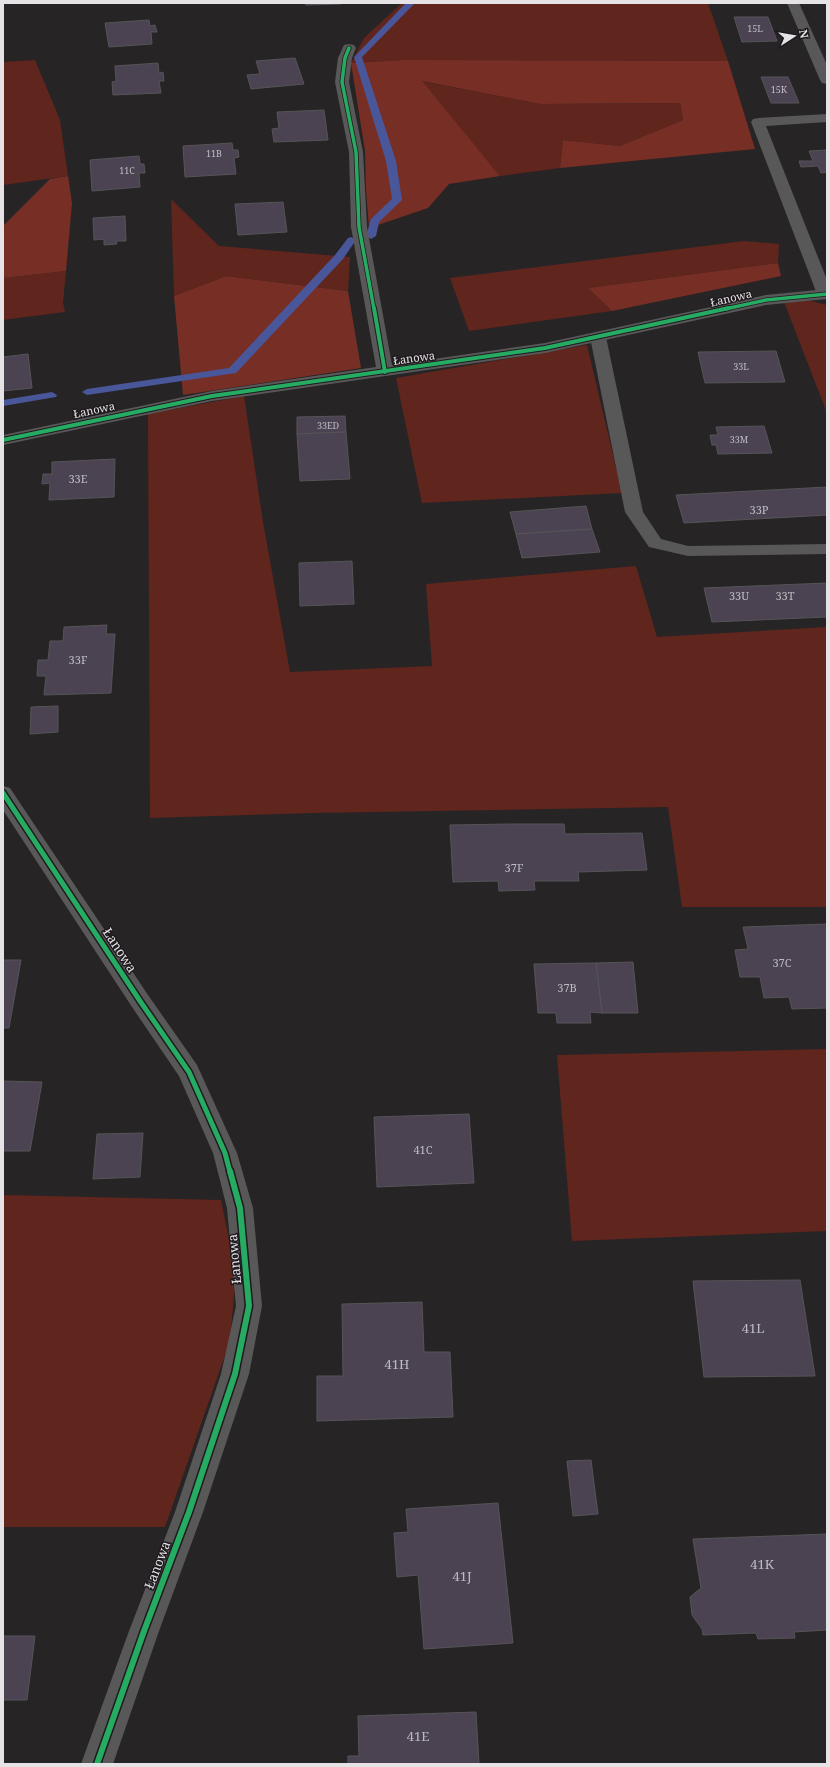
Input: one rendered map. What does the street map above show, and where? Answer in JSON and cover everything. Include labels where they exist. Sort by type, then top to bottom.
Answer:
[{"type":"street","points":[[349,48],[345,58],[342,82],[356,152],[359,227],[385,372]]},
{"type":"street","name":"Łanowa","points":[[3,440],[212,396],[545,348],[766,300],[826,294]]},
{"type":"street","name":"Łanowa","points":[[3,793],[140,1001],[189,1072],[225,1153],[240,1208],[249,1306],[235,1374],[189,1512],[96,1764]]},
{"type":"lane","points":[[793,3],[827,80]]},
{"type":"lane","points":[[826,294],[758,122],[827,118]]},
{"type":"lane","points":[[598,337],[634,512],[655,543],[688,551],[827,549]]},
{"type":"shaded area","points":[[402,3],[708,3],[728,61],[404,60],[351,63],[364,38]]},
{"type":"shaded area","points":[[35,60],[60,120],[68,176],[3,185],[3,62]]},
{"type":"shaded area","points":[[404,60],[728,61],[755,149],[560,168],[563,140],[620,146],[683,120],[680,103],[540,104],[422,81],[500,176],[449,184],[428,208],[369,228],[365,151],[351,63]]},
{"type":"shaded area","points":[[421,81],[540,104],[680,103],[683,120],[620,146],[563,140],[560,168],[500,176]]},
{"type":"shaded area","points":[[68,176],[72,203],[66,271],[3,278],[3,226],[50,179]]},
{"type":"shaded area","points":[[171,199],[219,246],[350,257],[348,291],[226,276],[174,296]]},
{"type":"shaded area","points":[[744,241],[779,244],[778,263],[588,288],[612,311],[469,331],[450,278]]},
{"type":"shaded area","points":[[778,263],[781,276],[612,311],[588,288]]},
{"type":"shaded area","points":[[66,271],[63,303],[65,312],[3,320],[3,278]]},
{"type":"shaded area","points":[[226,276],[348,291],[361,368],[183,395],[174,296]]},
{"type":"shaded area","points":[[811,301],[827,305],[827,413],[784,302]]},
{"type":"shaded area","points":[[587,345],[622,493],[422,503],[396,378]]},
{"type":"shaded area","points":[[244,396],[263,522],[290,672],[432,666],[426,584],[636,566],[657,637],[827,627],[827,907],[682,907],[668,807],[314,813],[150,818],[148,414]]},
{"type":"shaded area","points":[[827,1049],[827,1231],[572,1241],[557,1055]]},
{"type":"shaded area","points":[[3,1195],[221,1200],[236,1274],[230,1341],[165,1527],[3,1527]]},
{"type":"building","points":[[305,3],[341,3],[341,4],[306,5]]},
{"type":"building","points":[[734,17],[768,17],[777,41],[742,42]]},
{"type":"building","points":[[149,20],[150,26],[155,25],[157,32],[151,32],[152,44],[109,47],[105,23]]},
{"type":"building","points":[[295,58],[304,84],[251,89],[247,75],[260,74],[256,61]]},
{"type":"building","points":[[158,63],[159,73],[163,72],[164,81],[159,81],[161,93],[113,95],[112,82],[116,81],[115,66]]},
{"type":"building","points":[[761,77],[788,77],[799,103],[771,103]]},
{"type":"building","points":[[324,110],[328,140],[274,142],[272,129],[279,128],[277,112]]},
{"type":"building","points":[[232,143],[233,150],[238,150],[239,157],[234,158],[236,174],[185,177],[183,146]]},
{"type":"building","points":[[827,150],[827,172],[821,173],[818,166],[801,167],[799,161],[813,161],[809,151]]},
{"type":"building","points":[[139,156],[140,164],[144,164],[145,173],[139,173],[140,187],[92,191],[90,160]]},
{"type":"building","points":[[283,202],[287,232],[238,235],[235,204]]},
{"type":"building","points":[[125,216],[126,241],[116,241],[117,244],[104,245],[104,239],[94,240],[93,218]]},
{"type":"building","points":[[776,351],[785,382],[705,383],[698,352]]},
{"type":"building","points":[[28,354],[32,388],[3,391],[3,357]]},
{"type":"building","points":[[345,416],[346,432],[297,434],[297,417]]},
{"type":"building","points":[[764,426],[772,453],[718,454],[716,445],[712,445],[710,435],[718,435],[716,427]]},
{"type":"building","points":[[346,432],[350,479],[300,481],[297,434]]},
{"type":"building","points":[[115,459],[114,497],[49,500],[50,483],[42,484],[43,474],[52,474],[52,462]]},
{"type":"building","points":[[827,487],[827,515],[684,523],[676,495]]},
{"type":"building","points":[[586,506],[592,529],[516,534],[510,512]]},
{"type":"building","points":[[592,529],[600,552],[522,558],[516,534]]},
{"type":"building","points":[[352,561],[354,604],[300,606],[299,563]]},
{"type":"building","points":[[827,583],[827,617],[712,622],[704,588]]},
{"type":"building","points":[[107,625],[106,634],[115,634],[111,693],[44,695],[46,676],[37,676],[38,660],[48,660],[50,641],[63,641],[64,627]]},
{"type":"building","points":[[58,706],[58,732],[30,734],[31,707]]},
{"type":"building","points":[[564,824],[565,834],[642,833],[647,870],[578,872],[579,881],[534,881],[535,890],[499,891],[498,881],[453,882],[450,825]]},
{"type":"building","points":[[827,924],[827,1008],[792,1009],[789,997],[764,998],[760,977],[740,977],[735,950],[748,949],[743,927]]},
{"type":"building","points":[[3,960],[21,960],[9,1028],[3,1028]]},
{"type":"building","points":[[633,962],[638,1013],[602,1013],[596,963]]},
{"type":"building","points":[[596,963],[602,1013],[590,1012],[591,1023],[557,1023],[556,1013],[538,1013],[534,964]]},
{"type":"building","points":[[3,1081],[42,1082],[30,1151],[3,1151]]},
{"type":"building","points":[[469,1114],[474,1183],[377,1187],[374,1117]]},
{"type":"building","points":[[143,1133],[140,1177],[93,1179],[97,1134]]},
{"type":"building","points":[[800,1280],[815,1376],[704,1377],[693,1281]]},
{"type":"building","points":[[422,1302],[424,1352],[450,1352],[453,1417],[317,1421],[317,1376],[343,1376],[342,1304]]},
{"type":"building","points":[[591,1460],[598,1514],[573,1516],[567,1461]]},
{"type":"building","points":[[498,1503],[513,1643],[424,1649],[418,1575],[397,1577],[394,1533],[408,1532],[406,1509]]},
{"type":"building","points":[[827,1534],[827,1630],[794,1632],[795,1638],[758,1639],[756,1633],[703,1635],[702,1629],[692,1615],[690,1597],[701,1588],[693,1539]]},
{"type":"building","points":[[3,1636],[35,1636],[27,1700],[3,1700]]},
{"type":"building","points":[[476,1712],[479,1764],[348,1764],[348,1756],[359,1756],[358,1716]]},
{"type":"waterway","points":[[371,236],[374,221],[397,200],[391,161],[358,57],[411,3]]},
{"type":"waterway","points":[[87,392],[232,371],[339,257],[351,240]]},
{"type":"waterway","points":[[3,403],[52,395]]},
{"type":"cycle path","points":[[349,48],[345,58],[342,82],[356,152],[359,227],[385,372]]},
{"type":"cycle path","points":[[3,440],[212,396],[545,348],[766,300],[827,294]]},
{"type":"cycle path","points":[[3,793],[140,1001],[189,1072],[225,1153],[240,1208],[249,1306],[235,1374],[189,1512],[144,1631],[97,1764]]}]
